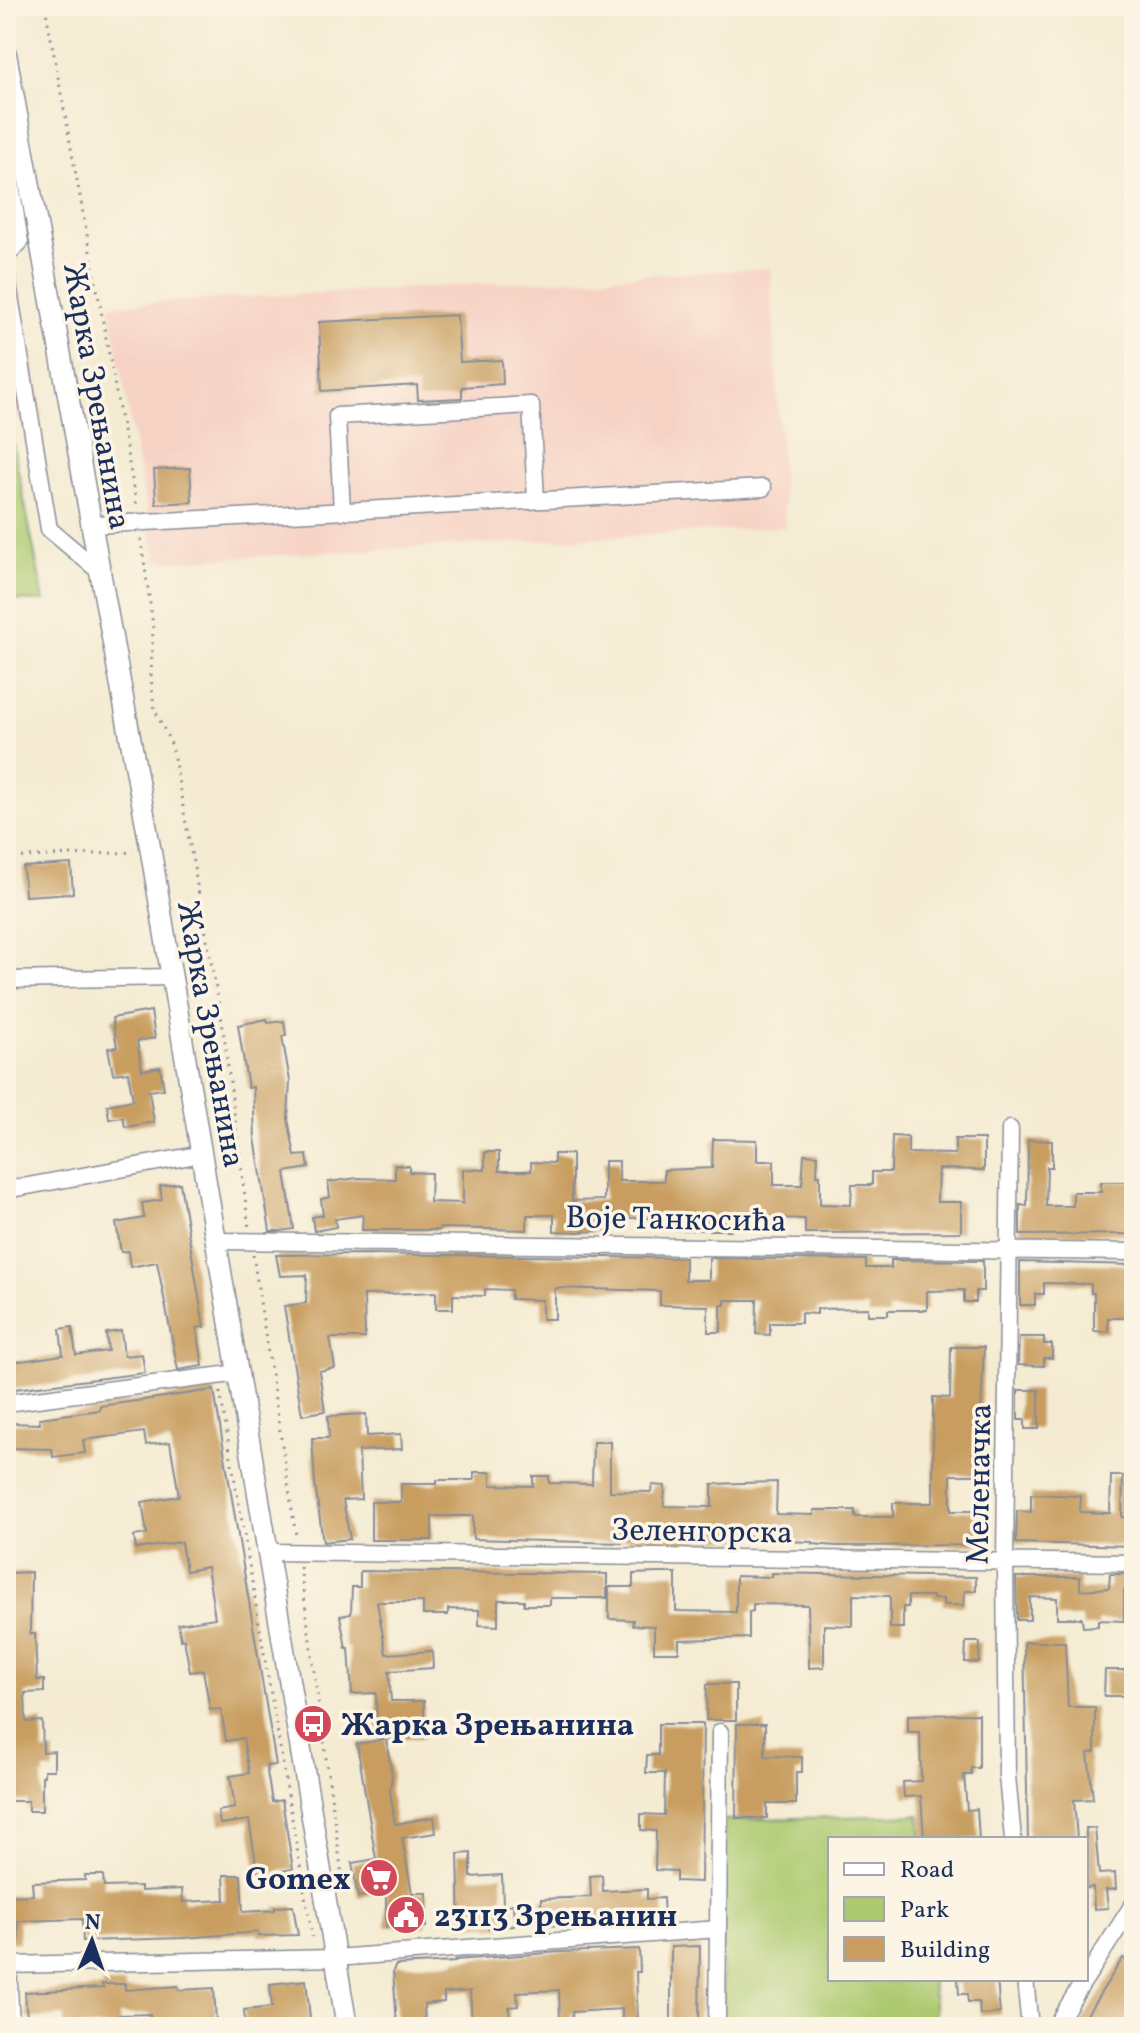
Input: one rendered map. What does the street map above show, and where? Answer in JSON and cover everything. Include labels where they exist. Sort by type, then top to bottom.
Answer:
[{"type":"main road","name":"Жарка Зрењанина","points":[[6,54],[151,852],[270,1552],[326,1958],[347,2027]]},
{"type":"street","points":[[6,142],[17,113]]},
{"type":"street","points":[[6,154],[20,242],[6,256]]},
{"type":"street","points":[[6,273],[49,529],[100,572]]},
{"type":"street","points":[[342,511],[337,416],[531,405],[536,500]]},
{"type":"street","points":[[91,525],[763,488]]},
{"type":"street","points":[[6,980],[172,977]]},
{"type":"street","name":"Меленачка","points":[[1010,1129],[1005,1562],[1007,1776],[1013,1837]]},
{"type":"street","points":[[6,1190],[202,1154]]},
{"type":"street","name":"Воје Танкосића","points":[[217,1241],[1134,1252]]},
{"type":"street","points":[[6,1403],[239,1373]]},
{"type":"street","name":"Зеленгорска","points":[[270,1552],[1134,1563]]},
{"type":"street","points":[[717,2027],[720,1732]]},
{"type":"street","points":[[1088,1975],[1134,1903]]},
{"type":"street","points":[[11,2027],[7,1965],[326,1958],[718,1929]]},
{"type":"street","points":[[1025,1981],[1030,2027]]},
{"type":"street","points":[[1055,2027],[1084,1981]]},
{"type":"path","points":[[45,6],[139,522],[153,625],[151,677],[154,708],[172,746],[222,1021],[345,1897]]},
{"type":"path","points":[[6,858],[151,852]]},
{"type":"path","points":[[217,1376],[326,1958]]},
{"type":"shaded area","points":[[6,216],[44,416],[6,420]]},
{"type":"shaded area","points":[[770,268],[785,527],[156,562],[109,305]]},
{"type":"green space","points":[[6,424],[9,424],[44,601],[6,600]]},
{"type":"green space","points":[[920,1815],[922,1837],[828,1837],[828,1981],[932,1981],[936,2027],[722,2027],[724,1820]]},
{"type":"building","points":[[457,315],[460,362],[502,360],[503,384],[462,387],[462,398],[418,400],[417,385],[322,391],[319,322]]},
{"type":"building","points":[[190,468],[192,502],[156,504],[154,470]]},
{"type":"building","points":[[71,864],[73,893],[25,896],[23,867]]},
{"type":"building","points":[[151,1011],[155,1038],[137,1041],[142,1070],[160,1067],[164,1089],[149,1091],[154,1122],[125,1127],[123,1117],[109,1119],[107,1105],[133,1100],[128,1072],[113,1074],[108,1048],[117,1047],[112,1018]]},
{"type":"building","points":[[267,1019],[268,1023],[284,1021],[286,1035],[282,1036],[290,1081],[288,1119],[295,1156],[307,1155],[309,1168],[285,1172],[294,1229],[280,1231],[270,1231],[255,1138],[253,1087],[248,1088],[238,1025]]},
{"type":"building","points":[[892,1136],[908,1137],[908,1153],[955,1154],[955,1139],[984,1139],[984,1170],[938,1169],[937,1202],[961,1202],[961,1232],[805,1233],[805,1219],[774,1218],[774,1231],[758,1230],[758,1227],[663,1230],[663,1218],[619,1218],[619,1222],[599,1222],[599,1231],[554,1231],[554,1215],[527,1215],[527,1230],[362,1230],[363,1215],[335,1219],[336,1227],[314,1231],[312,1217],[323,1215],[321,1199],[330,1197],[328,1182],[357,1178],[395,1179],[395,1165],[409,1166],[409,1172],[431,1173],[430,1202],[463,1203],[463,1169],[485,1170],[485,1152],[499,1152],[499,1171],[531,1171],[531,1162],[554,1163],[554,1154],[572,1154],[572,1201],[604,1200],[604,1161],[619,1161],[619,1181],[664,1181],[664,1170],[712,1168],[713,1139],[757,1140],[757,1161],[774,1161],[774,1185],[802,1185],[804,1154],[818,1155],[820,1204],[851,1205],[852,1185],[872,1185],[872,1172],[891,1172]]},
{"type":"building","points":[[1028,1140],[1052,1141],[1052,1167],[1047,1167],[1046,1206],[1073,1206],[1073,1192],[1101,1192],[1101,1182],[1134,1182],[1134,1234],[1020,1235],[1020,1205],[1027,1206]]},
{"type":"building","points":[[180,1183],[204,1327],[197,1328],[203,1366],[178,1370],[157,1262],[130,1267],[128,1251],[121,1252],[116,1223],[144,1218],[142,1203],[162,1200],[160,1186]]},
{"type":"building","points":[[276,1255],[685,1258],[685,1280],[709,1280],[709,1258],[866,1260],[866,1268],[891,1268],[891,1260],[983,1261],[983,1291],[976,1291],[976,1302],[964,1302],[964,1290],[927,1291],[927,1310],[888,1310],[888,1315],[868,1315],[868,1308],[817,1309],[817,1314],[801,1313],[801,1323],[770,1323],[770,1335],[756,1334],[757,1300],[725,1300],[725,1305],[721,1305],[721,1332],[708,1332],[708,1306],[660,1305],[660,1291],[555,1288],[555,1319],[542,1319],[542,1300],[511,1299],[511,1290],[485,1289],[485,1296],[453,1295],[453,1309],[436,1309],[436,1292],[364,1295],[365,1338],[330,1338],[335,1368],[319,1371],[325,1411],[302,1415],[284,1306],[306,1303],[307,1275],[280,1276]]},
{"type":"building","points":[[1020,1262],[1134,1265],[1134,1318],[1108,1318],[1108,1332],[1094,1331],[1094,1293],[1091,1293],[1091,1284],[1044,1283],[1044,1294],[1035,1294],[1035,1305],[1020,1305]]},
{"type":"building","points":[[72,1327],[76,1355],[108,1351],[106,1333],[121,1331],[124,1356],[142,1354],[145,1373],[6,1390],[6,1363],[63,1355],[60,1329]]},
{"type":"building","points":[[1019,1337],[1044,1337],[1044,1344],[1052,1344],[1052,1358],[1044,1358],[1044,1366],[1018,1365]]},
{"type":"building","points":[[951,1347],[984,1347],[982,1475],[951,1475],[951,1511],[980,1511],[980,1545],[836,1546],[783,1541],[783,1536],[740,1535],[740,1540],[671,1543],[621,1539],[621,1543],[473,1539],[473,1516],[432,1516],[432,1540],[371,1540],[371,1502],[401,1502],[401,1484],[474,1480],[474,1472],[491,1472],[491,1485],[533,1486],[533,1476],[549,1476],[549,1483],[592,1484],[593,1442],[610,1442],[610,1491],[651,1492],[652,1485],[665,1486],[664,1506],[712,1507],[712,1484],[777,1482],[776,1514],[814,1515],[814,1510],[855,1510],[855,1517],[893,1517],[893,1503],[933,1503],[933,1397],[950,1398]]},
{"type":"building","points":[[214,1390],[276,1765],[266,1766],[272,1802],[282,1800],[293,1869],[258,1875],[249,1820],[220,1824],[218,1811],[235,1808],[230,1776],[249,1773],[243,1738],[226,1741],[221,1709],[210,1710],[203,1670],[190,1672],[178,1624],[215,1618],[207,1567],[186,1571],[181,1542],[136,1549],[134,1536],[147,1534],[142,1502],[179,1496],[170,1442],[146,1445],[144,1432],[83,1440],[85,1453],[53,1457],[52,1449],[8,1448],[9,1423],[40,1424],[39,1418],[100,1410],[100,1406]]},
{"type":"building","points":[[1018,1390],[1039,1390],[1039,1429],[1025,1429],[1025,1420],[1018,1420]]},
{"type":"building","points":[[366,1414],[367,1436],[401,1434],[402,1449],[359,1451],[361,1499],[343,1500],[350,1539],[323,1542],[312,1438],[329,1438],[328,1416]]},
{"type":"building","points":[[1111,1476],[1123,1476],[1122,1517],[1134,1518],[1134,1546],[1016,1543],[1017,1511],[1031,1512],[1031,1494],[1081,1496],[1080,1512],[1110,1513]]},
{"type":"building","points":[[360,1571],[607,1574],[607,1598],[550,1598],[550,1605],[524,1605],[524,1600],[498,1600],[498,1626],[479,1625],[479,1610],[448,1609],[448,1615],[423,1615],[423,1602],[377,1602],[386,1654],[432,1651],[433,1668],[389,1671],[391,1701],[424,1701],[424,1738],[377,1738],[376,1693],[352,1694],[349,1648],[346,1648],[340,1616],[351,1614],[352,1587],[360,1587]]},
{"type":"building","points":[[31,1572],[30,1634],[35,1634],[37,1680],[44,1680],[44,1692],[25,1693],[26,1722],[42,1721],[43,1752],[54,1751],[54,1770],[44,1770],[42,1776],[42,1811],[28,1811],[28,1801],[6,1801],[6,1573]]},
{"type":"building","points":[[676,1573],[676,1611],[736,1612],[736,1576],[771,1577],[771,1573],[976,1577],[976,1591],[965,1591],[964,1605],[943,1605],[943,1599],[933,1599],[933,1596],[908,1596],[908,1607],[903,1607],[903,1628],[890,1628],[890,1596],[853,1595],[853,1626],[824,1625],[824,1667],[809,1668],[808,1605],[753,1604],[753,1611],[749,1612],[749,1638],[679,1640],[679,1652],[654,1652],[654,1626],[632,1625],[633,1620],[609,1619],[609,1587],[633,1587],[633,1574]]},
{"type":"building","points":[[1110,1574],[1134,1574],[1134,1590],[1124,1590],[1124,1621],[1098,1620],[1098,1626],[1083,1627],[1082,1618],[1057,1618],[1057,1598],[1030,1597],[1030,1620],[1017,1620],[1016,1577],[1080,1577],[1080,1590],[1109,1588]]},
{"type":"building","points":[[966,1642],[980,1642],[979,1663],[965,1662]]},
{"type":"building","points":[[1024,1642],[1065,1642],[1068,1707],[1095,1707],[1095,1752],[1088,1753],[1093,1799],[1074,1800],[1077,1837],[1028,1837]]},
{"type":"building","points":[[1105,1670],[1132,1670],[1132,1696],[1104,1696]]},
{"type":"building","points":[[707,1684],[736,1684],[736,1720],[706,1720]]},
{"type":"building","points":[[979,1714],[979,1768],[971,1768],[971,1775],[964,1775],[967,1810],[977,1809],[979,1837],[924,1837],[921,1796],[904,1797],[903,1782],[921,1781],[920,1732],[908,1732],[908,1715]]},
{"type":"building","points":[[658,1724],[703,1724],[701,1882],[676,1881],[676,1871],[655,1870],[656,1831],[641,1830],[641,1814],[664,1815],[665,1773],[646,1773],[647,1755],[658,1755]]},
{"type":"building","points":[[737,1724],[765,1724],[765,1756],[802,1757],[802,1772],[796,1772],[796,1804],[767,1804],[767,1818],[736,1818]]},
{"type":"building","points":[[386,1739],[395,1824],[434,1817],[436,1833],[402,1838],[412,1893],[427,1893],[426,1927],[386,1927],[386,1892],[358,1897],[352,1863],[376,1859],[357,1744]]},
{"type":"building","points":[[1086,1828],[1095,1828],[1099,1874],[1115,1873],[1116,1889],[1106,1890],[1108,1908],[1094,1909],[1093,1887],[1088,1888]]},
{"type":"building","points":[[471,1853],[471,1877],[502,1875],[503,1906],[513,1904],[514,1926],[460,1926],[458,1854]]},
{"type":"building","points":[[85,1875],[103,1875],[104,1887],[141,1886],[141,1891],[182,1889],[183,1902],[225,1900],[224,1875],[241,1875],[243,1912],[293,1906],[298,1935],[258,1936],[258,1932],[83,1941],[82,1919],[18,1921],[19,1942],[6,1943],[6,1896],[33,1895],[32,1882],[85,1880]]},
{"type":"building","points":[[602,1875],[603,1891],[647,1889],[647,1899],[663,1898],[664,1921],[542,1926],[541,1899],[591,1897],[590,1876]]},
{"type":"building","points":[[700,1946],[699,2027],[671,2027],[671,1947]]},
{"type":"building","points":[[639,1949],[640,1972],[636,1972],[638,2027],[622,2027],[622,2009],[572,2012],[573,2023],[560,2023],[559,1990],[517,1992],[518,2006],[509,2007],[510,2023],[472,2025],[470,1991],[444,1993],[444,2002],[424,2004],[425,2022],[397,2024],[393,1971],[396,1965]]},
{"type":"building","points":[[1134,1952],[1134,2027],[1079,2027],[1123,1958],[1126,1960]]},
{"type":"building","points":[[306,1980],[311,2027],[257,2027],[257,2022],[245,2024],[244,2010],[272,2007],[270,1984]]},
{"type":"building","points":[[958,1981],[997,1981],[1000,2013],[980,2015],[979,2002],[968,2002],[967,1994],[959,1994]]},
{"type":"building","points":[[102,1984],[125,1984],[125,1990],[178,1986],[179,1990],[214,1988],[216,2021],[151,2027],[150,2014],[119,2015],[120,2027],[64,2027],[64,2016],[27,2019],[25,1992],[103,1988]]},
{"type":"place","name":"Жарка Зрењанина","points":[[313,1724]]},
{"type":"place","name":"Gomex","points":[[379,1878]]},
{"type":"place","name":"23113 Зрењанин","points":[[406,1915]]}]
